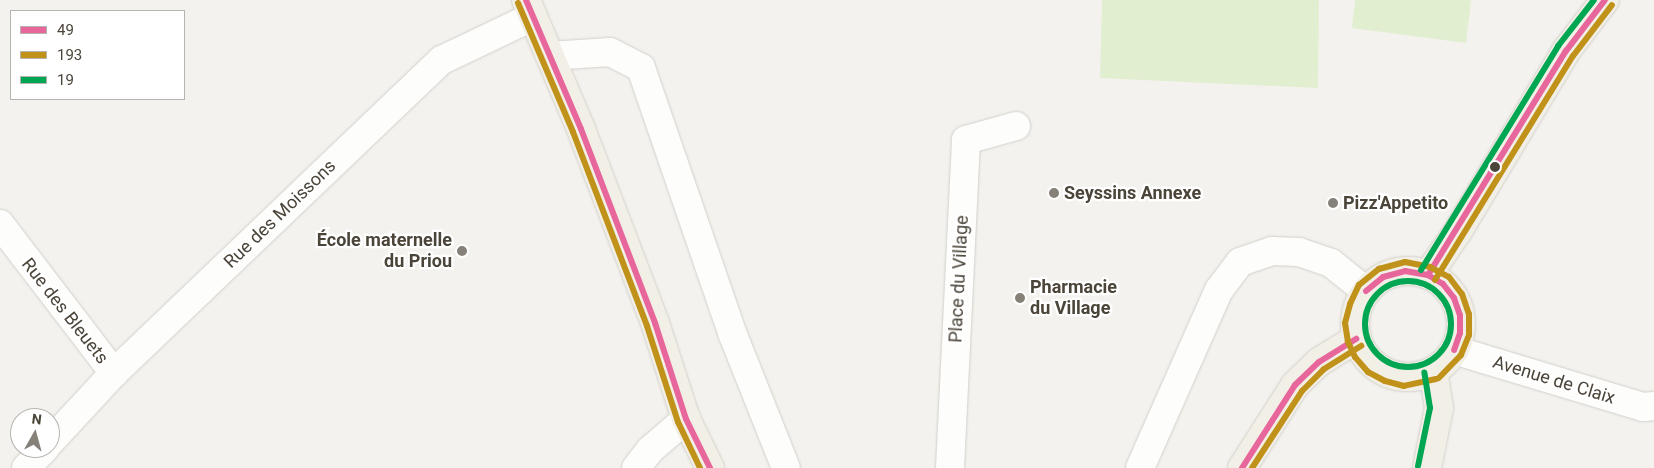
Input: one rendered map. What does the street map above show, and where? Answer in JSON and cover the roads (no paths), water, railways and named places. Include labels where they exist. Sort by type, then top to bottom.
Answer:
[{"type":"main road","points":[[1428,275],[1458,231],[1566,51],[1605,0]]},
{"type":"main road","points":[[529,8],[567,92],[654,323],[686,419],[710,468]]},
{"type":"main road","points":[[1405,271],[1428,275],[1443,284],[1454,298],[1460,315],[1460,333],[1454,350],[1433,371],[1418,376],[1387,373],[1374,365],[1356,339],[1354,322],[1366,291],[1384,277],[1405,271]]},
{"type":"main road","points":[[1242,468],[1295,385],[1319,362],[1356,339]]},
{"type":"main road","points":[[1427,468],[1439,408],[1438,386],[1433,371]]},
{"type":"street","name":"Rue des Moissons","points":[[60,431],[114,373],[442,60],[529,8]]},
{"type":"street","points":[[550,56],[610,52],[641,68],[733,335],[786,468]]},
{"type":"street","name":"Place du Village","points":[[950,468],[966,140],[1016,126]]},
{"type":"street","name":"Rue des Bleuets","points":[[0,224],[114,373]]},
{"type":"street","points":[[1140,468],[1219,290],[1240,262],[1272,251],[1299,252],[1331,263],[1366,291]]},
{"type":"street","name":"Avenue de Claix","points":[[1454,350],[1643,407],[1654,406]]},
{"type":"street","points":[[636,468],[650,450],[686,419]]},
{"type":"street","points":[[26,468],[36,458]]},
{"type":"place","name":"Seyssins Annexe","points":[[1054,193]]},
{"type":"place","name":"Pizz'Appetito","points":[[1333,203]]},
{"type":"place","name":"École maternelle du Priou","points":[[462,251]]},
{"type":"place","name":"Pharmacie du Village","points":[[1020,298]]}]
